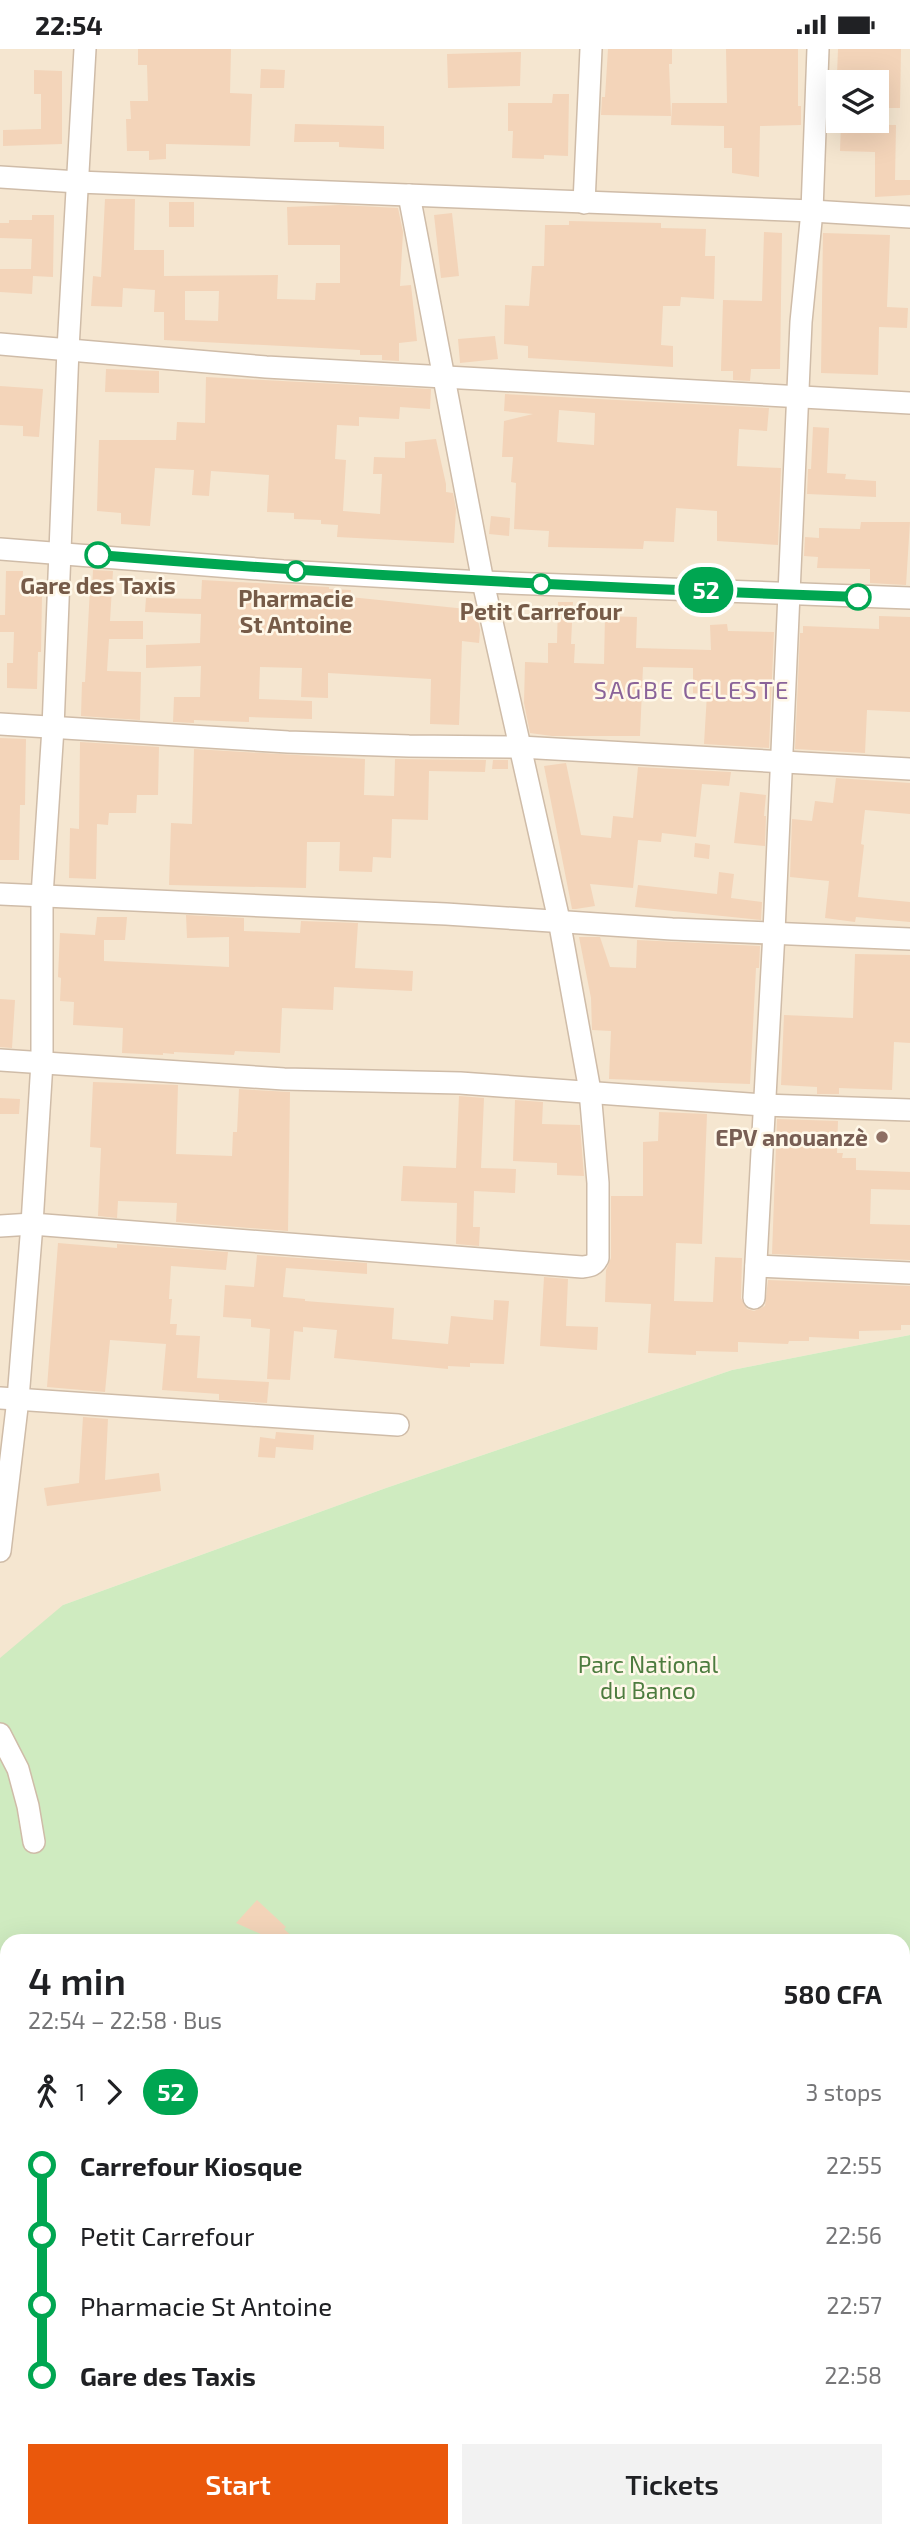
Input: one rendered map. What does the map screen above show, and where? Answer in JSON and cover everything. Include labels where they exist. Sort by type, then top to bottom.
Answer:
[{"type":"street","points":[[0,1551],[9,1399],[32,1224],[41,1062],[42,897],[62,552],[68,349],[85,49]]},
{"type":"street","points":[[584,203],[591,49]]},
{"type":"street","points":[[754,1297],[774,932],[801,322],[812,211],[818,49]]},
{"type":"street","points":[[0,177],[812,211],[910,218]]},
{"type":"street","points":[[0,1226],[32,1224],[590,1266],[595,1264],[598,1258],[598,1183],[590,1091],[559,920],[483,582],[409,195]]},
{"type":"street","points":[[0,344],[266,367],[910,403]]},
{"type":"street","points":[[0,549],[283,571],[483,582],[910,599]]},
{"type":"street","points":[[0,724],[288,742],[520,747],[910,769]]},
{"type":"street","points":[[0,894],[910,939]]},
{"type":"street","points":[[0,1060],[284,1079],[460,1083],[763,1105],[910,1110]]},
{"type":"street","points":[[756,1266],[910,1273]]},
{"type":"street","points":[[9,1399],[398,1425]]},
{"type":"street","points":[[0,1734],[18,1769],[34,1842]]},
{"type":"shaded area","points":[[0,49],[910,49],[910,1335],[732,1370],[386,1488],[63,1605],[8,1934],[0,1934]]},
{"type":"green space","name":"Parc National du Banco","points":[[910,1335],[910,1934],[0,1934],[0,1658],[63,1605],[386,1488],[732,1370]]},
{"type":"building","points":[[138,49],[231,49],[230,93],[252,94],[250,146],[166,144],[166,159],[149,160],[149,151],[127,151],[126,119],[131,119],[130,101],[148,101],[147,65],[138,65]]},
{"type":"building","points":[[608,49],[672,49],[672,64],[669,64],[671,116],[601,115]]},
{"type":"building","points":[[726,49],[798,49],[798,106],[801,106],[801,125],[760,126],[759,177],[732,173],[732,148],[724,148],[724,126],[671,125],[672,103],[727,103]]},
{"type":"building","points":[[838,49],[901,49],[900,108],[889,108],[889,70],[837,70]]},
{"type":"building","points":[[521,52],[520,86],[448,88],[447,54]]},
{"type":"building","points":[[261,69],[285,70],[284,88],[260,88]]},
{"type":"building","points":[[34,70],[62,71],[62,144],[3,146],[3,130],[41,129],[41,94],[34,94]]},
{"type":"building","points":[[553,94],[569,94],[568,156],[544,155],[544,159],[512,158],[513,131],[508,131],[508,103],[552,103]]},
{"type":"building","points":[[295,124],[384,126],[384,149],[339,147],[339,142],[294,142]]},
{"type":"building","points":[[889,125],[896,125],[895,180],[910,180],[910,195],[875,197],[875,152],[840,151],[841,133],[889,133]]},
{"type":"building","points":[[105,199],[135,199],[134,250],[164,250],[164,276],[278,275],[277,299],[315,300],[316,283],[340,283],[340,245],[288,245],[287,207],[340,205],[398,208],[403,232],[400,286],[411,285],[417,341],[399,343],[399,361],[382,360],[382,355],[360,355],[360,350],[164,340],[164,312],[154,312],[155,290],[123,288],[122,307],[91,306],[93,276],[101,277]],"holes":[[[185,291],[219,291],[218,321],[185,320]]]},
{"type":"building","points":[[169,202],[194,202],[194,227],[169,227]]},
{"type":"building","points":[[452,213],[459,276],[441,278],[434,215]]},
{"type":"building","points":[[32,215],[54,215],[53,277],[33,276],[32,294],[0,292],[0,269],[31,269],[32,239],[0,238],[0,223],[9,223],[9,220],[32,220]]},
{"type":"building","points":[[569,221],[661,223],[661,228],[706,229],[705,256],[715,256],[714,299],[681,297],[680,306],[663,306],[661,345],[673,346],[673,367],[528,358],[528,346],[504,344],[505,305],[529,306],[532,266],[544,266],[545,225],[569,225]]},
{"type":"building","points":[[764,232],[782,233],[780,369],[751,369],[750,381],[733,380],[733,371],[721,371],[723,300],[762,301]]},
{"type":"building","points":[[823,233],[890,235],[887,307],[908,308],[907,328],[879,327],[878,375],[821,373]]},
{"type":"building","points":[[495,336],[498,359],[460,363],[458,339]]},
{"type":"building","points":[[106,369],[159,371],[159,393],[105,392]]},
{"type":"building","points":[[206,377],[431,389],[430,409],[400,407],[399,419],[359,417],[359,426],[337,425],[335,459],[346,460],[343,511],[380,514],[382,474],[373,474],[374,457],[405,458],[405,442],[436,439],[446,492],[453,493],[456,509],[454,543],[337,537],[338,525],[321,524],[321,520],[294,519],[294,513],[267,512],[269,475],[211,471],[209,496],[192,495],[194,470],[155,468],[150,526],[121,524],[121,513],[97,511],[99,440],[176,440],[177,422],[205,423]]},
{"type":"building","points":[[0,386],[43,389],[39,437],[23,436],[23,426],[0,425]]},
{"type":"building","points":[[505,394],[769,408],[767,431],[739,429],[737,466],[781,468],[778,545],[717,541],[717,511],[676,508],[674,542],[644,541],[643,549],[548,547],[549,531],[514,529],[516,483],[511,482],[513,457],[502,457],[504,421],[533,414],[504,411]],"holes":[[[559,410],[595,413],[594,445],[557,442]]]},
{"type":"building","points":[[813,427],[829,428],[827,473],[846,474],[845,479],[876,481],[876,497],[807,494]]},
{"type":"building","points":[[491,516],[510,518],[509,536],[489,534]]},
{"type":"building","points":[[861,522],[910,522],[906,585],[870,583],[870,569],[817,568],[818,557],[804,556],[805,537],[819,538],[819,528],[860,529]]},
{"type":"building","points":[[93,570],[113,571],[110,621],[143,621],[143,639],[109,639],[107,671],[141,672],[140,720],[81,716]]},
{"type":"building","points":[[6,571],[23,571],[22,596],[42,596],[37,689],[7,688],[7,663],[13,663],[14,632],[0,632],[0,615],[5,615]]},
{"type":"building","points":[[202,580],[329,587],[351,590],[350,597],[476,610],[480,630],[479,643],[462,641],[459,725],[430,724],[431,679],[328,673],[328,698],[301,697],[302,668],[260,667],[259,699],[312,701],[312,719],[249,717],[249,722],[173,722],[174,697],[200,697],[201,666],[146,668],[146,645],[200,643],[201,614],[145,612],[146,598],[201,599]]},
{"type":"building","points":[[558,602],[573,602],[571,644],[575,644],[574,663],[604,664],[605,616],[637,617],[636,648],[711,650],[710,625],[727,624],[728,631],[774,632],[769,748],[704,744],[707,694],[693,693],[693,668],[643,667],[640,736],[552,736],[530,733],[524,703],[525,662],[548,663],[548,643],[557,643]]},
{"type":"building","points":[[879,616],[910,617],[910,712],[867,710],[865,753],[795,749],[800,633],[803,633],[803,626],[879,629]]},
{"type":"building","points":[[0,738],[26,739],[25,805],[20,805],[19,860],[0,860]]},
{"type":"building","points":[[80,742],[159,747],[158,795],[137,795],[136,813],[109,813],[108,825],[97,824],[96,879],[69,878],[70,828],[79,829]]},
{"type":"building","points":[[194,749],[365,759],[364,795],[394,796],[395,759],[486,760],[485,772],[429,771],[428,820],[392,819],[391,858],[373,857],[372,872],[339,871],[340,842],[307,842],[306,888],[169,885],[171,823],[192,824]]},
{"type":"building","points":[[493,760],[508,760],[508,769],[492,769]]},
{"type":"building","points":[[566,763],[581,835],[611,838],[613,816],[633,818],[638,767],[731,772],[729,786],[702,784],[696,837],[662,833],[661,842],[638,840],[633,888],[590,884],[595,906],[572,909],[544,766]]},
{"type":"building","points":[[836,778],[910,783],[910,814],[865,810],[858,897],[910,902],[910,922],[856,917],[855,922],[825,918],[829,881],[790,877],[792,819],[812,821],[815,801],[833,803]]},
{"type":"building","points":[[740,792],[766,795],[765,846],[734,843]]},
{"type":"building","points":[[695,843],[710,845],[709,859],[694,857]]},
{"type":"building","points":[[719,872],[734,874],[731,898],[762,902],[761,920],[635,907],[638,885],[717,894]]},
{"type":"building","points":[[186,915],[244,918],[244,931],[300,933],[301,921],[358,923],[355,968],[413,971],[412,991],[334,987],[333,1010],[282,1008],[280,1053],[122,1053],[123,1028],[73,1025],[74,1002],[60,1001],[60,933],[95,935],[97,917],[127,917],[125,940],[104,940],[104,961],[229,967],[229,937],[187,938]]},
{"type":"building","points":[[579,937],[600,937],[610,967],[636,968],[637,940],[760,946],[759,968],[756,968],[750,1084],[609,1079],[611,1031],[592,1030],[591,998]]},
{"type":"building","points":[[855,954],[910,955],[910,1043],[894,1042],[892,1090],[839,1088],[839,1094],[817,1094],[817,1087],[781,1085],[784,1015],[853,1018]]},
{"type":"building","points":[[0,999],[15,1000],[12,1048],[0,1047]]},
{"type":"building","points":[[93,1082],[178,1085],[176,1154],[232,1156],[233,1132],[237,1132],[239,1089],[290,1092],[288,1231],[176,1222],[177,1203],[118,1201],[117,1218],[98,1216],[101,1148],[90,1147]]},
{"type":"building","points":[[459,1096],[484,1098],[481,1168],[516,1169],[515,1193],[474,1191],[473,1227],[480,1227],[479,1246],[456,1244],[457,1203],[401,1201],[403,1166],[456,1168]]},
{"type":"building","points":[[0,1098],[20,1099],[19,1114],[0,1114]]},
{"type":"building","points":[[515,1100],[543,1102],[542,1124],[580,1125],[584,1176],[557,1175],[557,1163],[513,1161]]},
{"type":"building","points":[[659,1112],[707,1114],[702,1244],[676,1243],[674,1301],[713,1302],[715,1257],[742,1258],[741,1298],[747,1309],[754,1311],[765,1306],[768,1280],[910,1286],[910,1325],[901,1325],[901,1330],[859,1331],[859,1339],[809,1337],[809,1341],[789,1341],[788,1344],[738,1342],[738,1352],[696,1351],[696,1355],[648,1353],[651,1304],[605,1302],[606,1270],[611,1258],[611,1196],[643,1196],[643,1142],[658,1141]]},
{"type":"building","points":[[777,1119],[838,1121],[837,1153],[843,1153],[842,1158],[856,1158],[856,1170],[910,1172],[910,1190],[871,1189],[870,1224],[910,1225],[910,1260],[772,1254]]},
{"type":"building","points":[[58,1243],[117,1248],[117,1244],[228,1252],[226,1270],[171,1266],[170,1324],[177,1324],[176,1335],[200,1336],[197,1378],[269,1382],[267,1403],[219,1400],[219,1394],[162,1390],[166,1344],[110,1340],[105,1392],[47,1387]]},
{"type":"building","points":[[257,1255],[367,1263],[367,1274],[286,1268],[283,1297],[394,1308],[392,1339],[448,1344],[451,1316],[493,1320],[494,1300],[509,1301],[504,1364],[470,1363],[470,1367],[448,1366],[448,1369],[334,1358],[337,1330],[303,1327],[303,1332],[294,1331],[290,1380],[267,1379],[270,1329],[251,1327],[251,1319],[223,1317],[225,1285],[254,1287]]},
{"type":"building","points":[[544,1277],[568,1279],[566,1326],[598,1327],[597,1350],[540,1346]]},
{"type":"building","points":[[83,1417],[108,1419],[105,1480],[159,1473],[161,1491],[47,1506],[44,1488],[79,1483]]},
{"type":"building","points":[[276,1432],[314,1435],[313,1450],[276,1447],[275,1458],[258,1457],[260,1437],[275,1439]]},
{"type":"building","points":[[257,1900],[286,1927],[284,1929],[289,1934],[261,1934],[236,1923]]},
{"type":"bus line","name":"52","points":[[98,555],[283,571],[858,597]]},
{"type":"place","name":"Gare des Taxis","points":[[98,555]]},
{"type":"place","name":"Pharmacie St Antoine","points":[[296,571]]},
{"type":"place","name":"Petit Carrefour","points":[[541,584]]},
{"type":"place","name":"EPV anouanzè","points":[[882,1137]]},
{"type":"district","name":"SAGBE CELESTE","points":[[692,689]]}]
